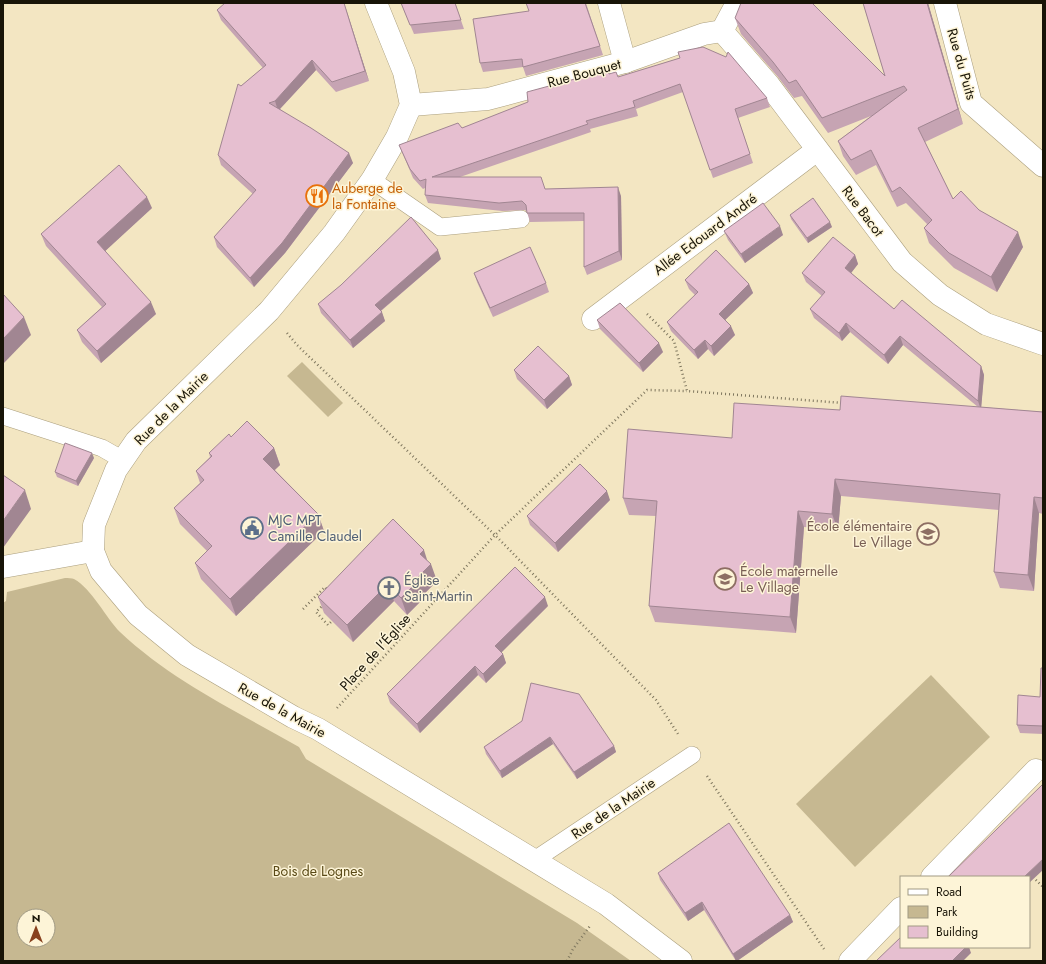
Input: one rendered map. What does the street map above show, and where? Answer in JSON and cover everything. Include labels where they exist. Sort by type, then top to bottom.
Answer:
[{"type":"street","points":[[376,3],[404,72],[410,105]]},
{"type":"street","points":[[609,3],[625,62]]},
{"type":"street","points":[[722,31],[737,3]]},
{"type":"street","name":"Rue du Puits","points":[[945,3],[971,103],[1043,166]]},
{"type":"street","name":"Rue Bouquet","points":[[410,105],[488,99],[625,62],[704,34],[722,31]]},
{"type":"street","name":"Rue Bacot","points":[[722,31],[769,86],[902,262],[940,295],[986,324],[1043,344]]},
{"type":"street","name":"Rue de la Mairie","points":[[410,105],[397,137],[372,180],[334,232],[269,311],[136,441],[116,470],[94,525],[93,551],[101,572],[138,615],[181,650],[293,718],[318,730],[606,904],[681,961]]},
{"type":"street","name":"Allée Edouard André","points":[[593,319],[817,150]]},
{"type":"street","points":[[3,567],[93,551]]},
{"type":"street","points":[[933,876],[1036,770]]},
{"type":"street","points":[[850,961],[900,909]]},
{"type":"lane","points":[[372,180],[440,226],[521,219]]},
{"type":"lane","points":[[3,416],[102,448],[123,460]]},
{"type":"lane","name":"Rue de la Mairie","points":[[533,861],[692,755]]},
{"type":"path","points":[[627,293],[674,341],[687,391]]},
{"type":"path","points":[[269,311],[297,345],[495,535],[656,700],[828,955]]},
{"type":"path","name":"Place de l'Église","points":[[318,730],[495,535],[647,390],[687,391],[845,403]]},
{"type":"path","points":[[303,609],[325,587],[333,596]]},
{"type":"path","points":[[327,601],[316,612],[328,625],[332,621]]},
{"type":"path","points":[[1032,876],[1043,887]]},
{"type":"path","points":[[567,961],[573,949],[606,904]]},
{"type":"green space","points":[[302,362],[343,403],[328,417],[287,376]]},
{"type":"green space","name":"Bois de Lognes","points":[[65,578],[74,579],[93,596],[120,632],[161,666],[206,695],[299,747],[306,759],[577,923],[631,961],[3,961],[3,603],[6,601],[7,592]]},
{"type":"green space","points":[[931,675],[990,737],[855,867],[796,804]]},
{"type":"building","points":[[225,3],[344,3],[365,71],[332,82],[312,60],[275,101],[269,103],[349,153],[282,243],[250,278],[214,237],[256,190],[218,155],[238,84],[241,86],[266,65],[217,10]]},
{"type":"building","points":[[401,3],[455,3],[461,20],[410,25]]},
{"type":"building","points":[[526,3],[585,3],[600,46],[523,67],[522,59],[480,63],[473,19],[529,11]]},
{"type":"building","points":[[741,3],[812,3],[885,76],[863,3],[927,3],[958,109],[918,128],[953,199],[961,191],[979,210],[1018,232],[991,277],[949,253],[924,228],[932,220],[900,187],[892,192],[871,150],[851,160],[838,141],[907,90],[904,86],[822,118],[796,80],[789,83],[735,18]]},
{"type":"building","points":[[703,47],[726,57],[728,52],[767,98],[735,109],[750,154],[710,170],[680,84],[633,101],[635,107],[586,121],[588,124],[432,177],[541,177],[545,189],[618,187],[619,251],[584,267],[584,213],[527,213],[526,205],[522,201],[499,203],[425,195],[426,179],[420,181],[410,169],[399,145],[458,123],[462,128],[528,102],[527,92],[608,70],[609,74],[616,72],[618,77],[680,58],[678,52]]},
{"type":"building","points":[[119,165],[147,197],[97,242],[151,302],[97,351],[77,330],[106,304],[41,234]]},
{"type":"building","points":[[813,198],[830,222],[807,238],[790,215]]},
{"type":"building","points":[[763,203],[780,226],[741,254],[724,231]]},
{"type":"building","points":[[411,217],[438,250],[375,305],[382,312],[350,340],[318,304],[341,285]]},
{"type":"building","points":[[833,237],[855,255],[845,268],[894,309],[902,300],[981,366],[978,401],[900,336],[884,355],[846,323],[839,333],[810,309],[825,292],[802,273]]},
{"type":"building","points":[[530,247],[546,283],[490,308],[474,273]]},
{"type":"building","points":[[716,250],[749,284],[719,314],[731,326],[711,346],[705,340],[694,350],[667,322],[698,292],[685,280]]},
{"type":"building","points":[[3,294],[24,317],[3,339]]},
{"type":"building","points":[[620,303],[659,343],[639,363],[597,320]]},
{"type":"building","points":[[538,346],[569,376],[544,400],[514,370]]},
{"type":"building","points":[[841,396],[1043,412],[1043,498],[1034,497],[1028,575],[994,572],[1000,494],[835,479],[832,514],[798,511],[790,617],[649,606],[657,501],[623,498],[628,429],[732,438],[734,403],[840,410]]},
{"type":"building","name":"MJC MPT Camille Claudel","points":[[247,421],[274,448],[263,459],[318,514],[230,599],[195,563],[212,546],[174,508],[204,480],[196,471],[212,456],[209,453],[229,434],[231,437]]},
{"type":"building","points":[[65,443],[92,453],[76,481],[55,472]]},
{"type":"building","points":[[580,464],[607,491],[555,543],[527,516]]},
{"type":"building","points":[[3,475],[25,490],[3,521]]},
{"type":"building","name":"Église Saint-Martin","points":[[393,519],[424,550],[420,554],[431,564],[416,579],[418,581],[401,598],[388,584],[347,625],[318,597]]},
{"type":"building","points":[[515,567],[545,597],[495,646],[503,654],[483,674],[475,666],[417,724],[387,694]]},
{"type":"building","points":[[1041,668],[1043,668],[1043,726],[1017,725],[1018,695],[1040,697]]},
{"type":"building","points":[[531,683],[579,694],[614,746],[574,772],[550,737],[500,771],[484,747],[522,721]]},
{"type":"building","points":[[1043,784],[1043,859],[1025,876],[949,876]]},
{"type":"building","points":[[729,823],[790,915],[733,954],[702,902],[685,913],[658,873]]},
{"type":"building","points":[[900,938],[900,948],[965,948],[952,961],[876,961]]},
{"type":"place","name":"Auberge de la Fontaine","points":[[317,196]]},
{"type":"place","name":"MJC MPT Camille Claudel","points":[[252,528]]},
{"type":"place","name":"École élémentaire Le Village","points":[[928,534]]},
{"type":"place","name":"École maternelle Le Village","points":[[725,579]]},
{"type":"place","name":"Église Saint-Martin","points":[[389,588]]}]
